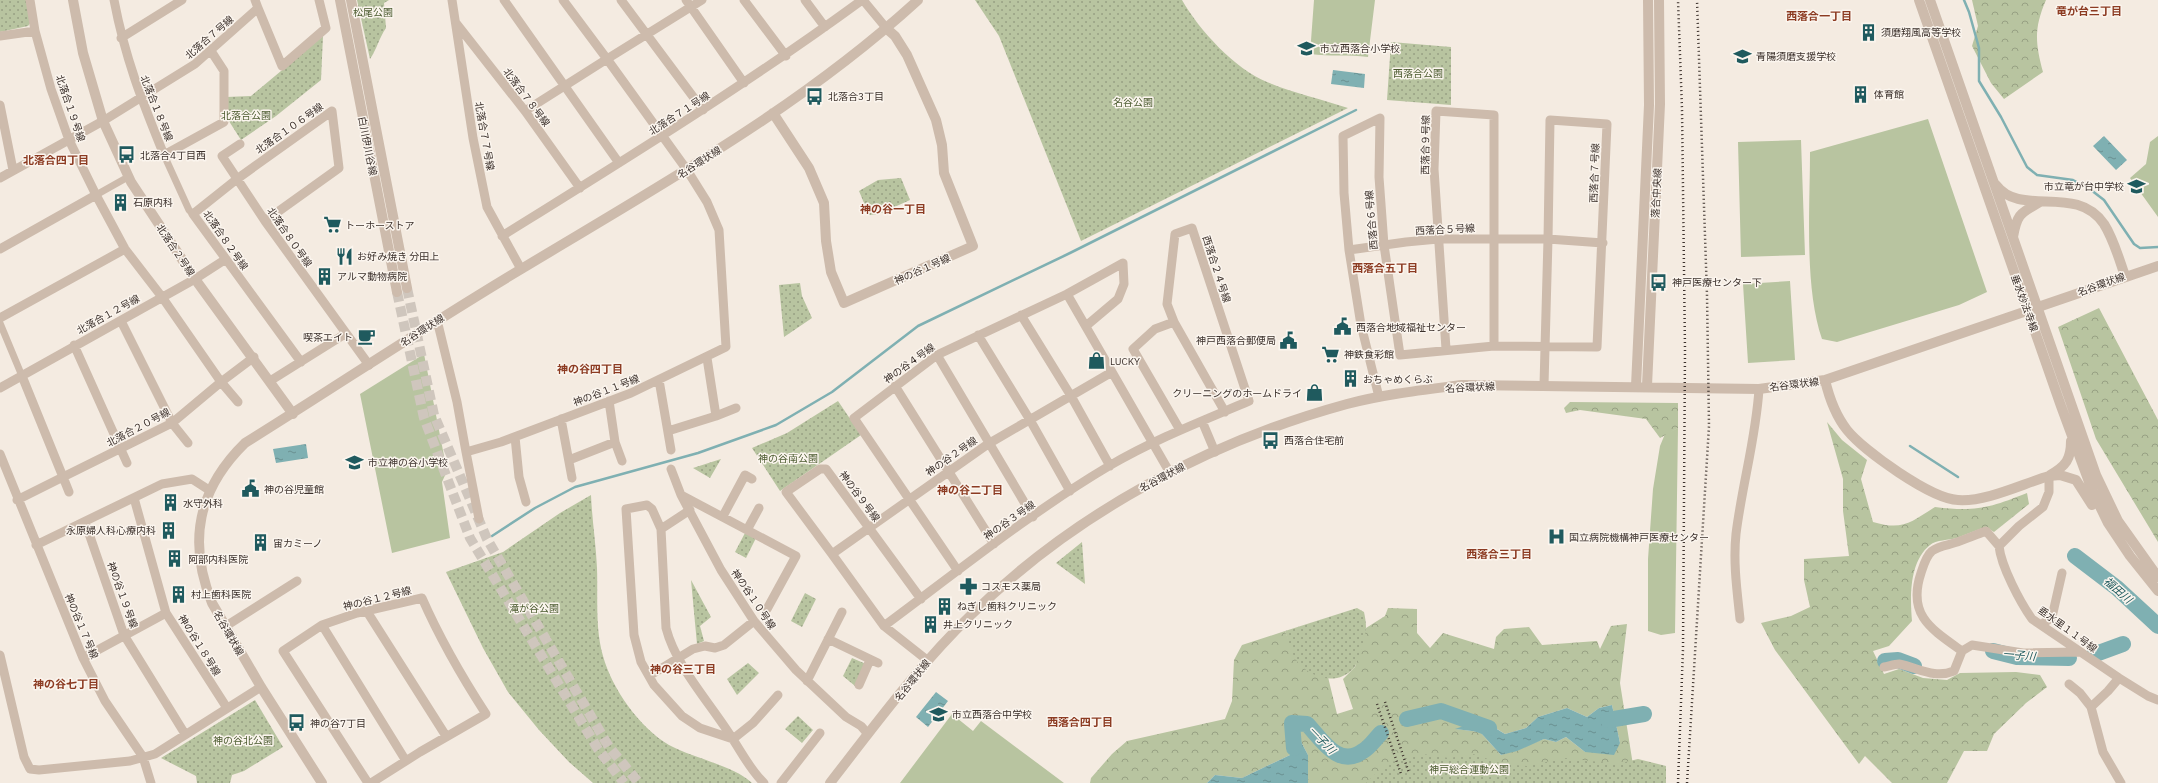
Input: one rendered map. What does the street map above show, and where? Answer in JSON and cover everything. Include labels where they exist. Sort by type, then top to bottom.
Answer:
[{"type":"street","name":"北落合１９号線","points":[[30,0],[35,31],[51,89],[69,140],[125,249],[162,297]]},
{"type":"street","name":"北落合２号線","points":[[73,0],[83,53],[103,121],[128,177],[196,278],[254,358],[292,414]]},
{"type":"street","name":"北落合１８号線","points":[[114,0],[121,38],[140,98],[164,155],[224,122],[224,71],[211,51]]},
{"type":"street","points":[[121,38],[182,0]]},
{"type":"street","points":[[256,4],[282,66],[326,28],[319,0]]},
{"type":"street","name":"白川伊川谷線","points":[[340,0],[396,292]]},
{"type":"street","name":"白川伊川谷線","points":[[351,0],[407,288]]},
{"type":"street","name":"北落合７７号線","points":[[452,0],[473,138],[487,207],[521,269]]},
{"type":"street","points":[[504,0],[619,163]]},
{"type":"street","points":[[563,0],[687,170]]},
{"type":"street","points":[[621,0],[702,110]]},
{"type":"street","points":[[525,110],[566,86],[606,59],[646,35],[689,4],[702,0]]},
{"type":"street","points":[[744,0],[786,56]]},
{"type":"street","points":[[805,0],[825,27]]},
{"type":"street","points":[[862,0],[887,29]]},
{"type":"street","name":"北落合７１号線","points":[[502,236],[663,136],[786,56],[862,0]]},
{"type":"street","name":"名谷環状線","points":[[322,783],[261,687],[207,590],[198,553],[201,518],[209,490],[229,460],[245,443],[369,365],[437,320],[687,170],[773,113],[887,29],[918,0]]},
{"type":"street","name":"落合中央線","points":[[1636,386],[1649,105],[1648,0]]},
{"type":"street","name":"落合中央線","points":[[1648,386],[1660,104],[1659,0]]},
{"type":"street","name":"垂水妙法寺線","points":[[1919,0],[2071,435],[2092,490],[2108,523],[2130,556],[2158,591]]},
{"type":"street","name":"垂水妙法寺線","points":[[1930,0],[2096,475],[2118,521],[2158,577]]},
{"type":"street","name":"北落合７号線","points":[[0,178],[103,121],[195,64],[211,51],[256,4]]},
{"type":"street","points":[[689,4],[744,83]]},
{"type":"street","name":"北落合７８号線","points":[[455,22],[525,110],[580,188]]},
{"type":"street","name":"神の谷１号線","points":[[773,113],[809,168],[824,203],[826,241],[831,272],[844,304],[973,246],[944,174],[942,145],[936,120],[907,55],[895,36],[887,29]]},
{"type":"street","points":[[0,36],[35,31]]},
{"type":"street","points":[[0,105],[13,170]]},
{"type":"street","name":"西落合９号線","points":[[1446,349],[1434,168],[1436,110],[1494,115],[1494,346]]},
{"type":"street","name":"北落合１０６号線","points":[[236,179],[332,111],[339,168],[265,221]]},
{"type":"street","name":"西落合６号線","points":[[1349,250],[1344,193],[1343,136],[1380,118],[1379,177],[1384,245],[1400,354],[1494,346],[1544,346]]},
{"type":"street","name":"西落合７号線","points":[[1544,346],[1597,347],[1603,243],[1607,124],[1550,120],[1548,239]]},
{"type":"street","points":[[236,179],[222,156],[240,144]]},
{"type":"street","points":[[164,155],[189,210],[193,214]]},
{"type":"street","name":"神の谷１１号線","points":[[466,452],[515,437],[609,401],[660,380],[726,348],[719,230],[713,216],[687,170]]},
{"type":"street","points":[[0,249],[128,177]]},
{"type":"street","name":"北落合８２号線","points":[[236,179],[193,214],[301,362]]},
{"type":"street","name":"北落合８０号線","points":[[236,179],[345,334],[369,365]]},
{"type":"street","points":[[1992,179],[2006,195],[2041,202],[2057,200],[2069,202],[2093,214],[2103,223],[2110,236],[2125,276]]},
{"type":"street","points":[[2013,239],[2015,222],[2020,213],[2041,202]]},
{"type":"street","name":"西落合２４号線","points":[[1153,442],[1180,430],[1225,412],[1249,402],[1192,228],[1175,234],[1167,304],[1174,322],[1225,412]]},
{"type":"street","name":"西落合５号線","points":[[1349,250],[1438,239],[1548,239],[1603,243]]},
{"type":"street","points":[[1544,385],[1548,239]]},
{"type":"street","points":[[0,318],[125,249]]},
{"type":"street","points":[[1349,250],[1361,325],[1379,397]]},
{"type":"street","name":"北落合１２号線","points":[[0,388],[74,345],[121,321],[226,259]]},
{"type":"street","name":"神の谷４号線","points":[[958,571],[908,500],[854,418],[936,355],[1067,294],[1123,263],[1124,284],[1118,299],[1086,326]]},
{"type":"street","name":"名谷環状線","points":[[830,783],[927,660],[991,596],[1065,536],[1135,491],[1215,452],[1308,416],[1379,397],[1462,386],[1648,386],[1759,389],[1825,380],[2125,276],[2158,266]]},
{"type":"street","points":[[1067,294],[1170,473]]},
{"type":"street","points":[[162,297],[220,382],[238,402]]},
{"type":"street","points":[[1021,315],[1071,396],[1110,466]]},
{"type":"street","points":[[437,320],[457,402],[479,519]]},
{"type":"street","points":[[121,321],[172,423],[188,443]]},
{"type":"street","points":[[1174,322],[1155,329],[1133,349],[1180,430]]},
{"type":"street","points":[[0,324],[69,492]]},
{"type":"street","points":[[270,381],[345,334]]},
{"type":"street","points":[[978,335],[1030,420],[1070,491]]},
{"type":"street","points":[[74,345],[127,463]]},
{"type":"street","points":[[936,355],[1033,517]]},
{"type":"street","name":"北落合２０号線","points":[[17,500],[172,423],[220,382],[254,358]]},
{"type":"street","points":[[707,358],[716,416]]},
{"type":"street","name":"神の谷２号線","points":[[832,554],[988,444],[1112,372]]},
{"type":"street","points":[[660,380],[671,450]]},
{"type":"street","points":[[1825,380],[1838,416],[1857,440],[1899,471],[1940,496],[1959,500],[1977,499],[2049,476],[2060,475],[2076,480],[2096,511],[2108,523]]},
{"type":"street","points":[[895,386],[994,544]]},
{"type":"street","points":[[1740,619],[1735,564],[1736,534],[1754,440],[1759,389]]},
{"type":"street","points":[[609,401],[615,442],[622,460]]},
{"type":"street","points":[[668,431],[736,408]]},
{"type":"street","points":[[561,419],[572,478]]},
{"type":"street","points":[[1202,421],[1215,452]]},
{"type":"street","points":[[2049,476],[2066,466],[2069,460],[2071,435]]},
{"type":"street","points":[[515,437],[519,477],[526,502]]},
{"type":"street","points":[[569,460],[615,442]]},
{"type":"street","name":"神の谷３号線","points":[[884,626],[994,544],[1070,491],[1153,442]]},
{"type":"street","points":[[0,454],[4,474],[36,545],[162,484],[192,479],[209,490]]},
{"type":"street","name":"神の谷１０号線","points":[[671,469],[681,495],[721,570],[754,621],[807,681],[846,717],[861,726],[868,734]]},
{"type":"street","name":"神の谷９号線","points":[[832,554],[786,492],[820,469],[826,469],[921,599]]},
{"type":"street","points":[[723,516],[745,475],[752,479]]},
{"type":"street","points":[[1962,651],[1928,624],[1917,609],[1916,585],[1922,569],[1930,553],[1938,547],[1960,542],[1986,531],[1999,546],[2019,526],[2043,507],[2049,492],[2049,476]]},
{"type":"street","points":[[681,495],[796,556],[767,609]]},
{"type":"street","name":"神の谷１８号線","points":[[134,498],[166,612],[227,708]]},
{"type":"street","points":[[733,738],[700,728],[682,716],[649,676],[641,662],[634,636],[626,509],[647,505],[652,509],[661,529],[666,628],[670,642],[679,658],[733,738],[758,778],[764,783]]},
{"type":"street","points":[[747,530],[759,508]]},
{"type":"street","points":[[661,529],[690,510]]},
{"type":"street","name":"神の谷１９号線","points":[[85,522],[124,635],[185,734]]},
{"type":"street","name":"神の谷１７号線","points":[[36,545],[83,658],[105,701],[143,757],[151,783]]},
{"type":"street","name":"垂水里１１号線","points":[[1999,546],[2003,565],[2023,606],[2032,619],[2119,678],[2148,696],[2158,700]]},
{"type":"street","points":[[832,554],[884,626],[927,660]]},
{"type":"street","points":[[2041,625],[2052,617],[2062,573]]},
{"type":"street","points":[[226,626],[297,581]]},
{"type":"street","name":"神の谷１２号線","points":[[422,598],[460,675],[486,714],[446,736],[370,783],[284,651],[322,625],[366,610],[422,598]]},
{"type":"street","points":[[366,610],[446,736]]},
{"type":"street","points":[[83,658],[166,612]]},
{"type":"street","points":[[807,681],[842,612]]},
{"type":"street","points":[[649,676],[693,649],[705,646],[715,648],[724,645],[754,621]]},
{"type":"street","points":[[322,625],[406,761]]},
{"type":"street","points":[[828,639],[874,662],[859,686]]},
{"type":"street","points":[[1884,668],[1898,664],[1930,674],[1945,675],[1954,671],[1962,651],[1972,645],[2023,653],[2080,652]]},
{"type":"street","points":[[0,655],[24,757],[30,769],[38,770],[114,763],[155,754],[261,687]]},
{"type":"street","points":[[2091,707],[2119,678]]},
{"type":"street","points":[[2069,684],[2084,697],[2091,707],[2103,752],[2121,783]]},
{"type":"street","points":[[733,738],[753,723],[778,695]]},
{"type":"street","points":[[781,783],[820,733]]},
{"type":"green space","points":[[0,0],[28,0],[31,22],[28,26],[0,32]]},
{"type":"green space","name":"松尾公園","points":[[357,0],[389,0],[384,3],[386,28],[370,59]]},
{"type":"green space","name":"名谷公園","points":[[975,0],[1182,0],[1189,12],[1208,36],[1231,58],[1255,76],[1287,89],[1348,108],[1081,241],[999,36]]},
{"type":"green space","points":[[1314,0],[1375,0],[1368,57],[1310,54]]},
{"type":"green space","points":[[1972,0],[2046,0],[2039,19],[2037,35],[2038,52],[2043,72],[2004,99],[1991,83],[1972,46],[1978,26]]},
{"type":"green space","name":"北落合公園","points":[[323,36],[321,80],[276,116],[241,140],[227,118],[226,97],[251,96]]},
{"type":"green space","name":"西落合公園","points":[[1391,42],[1451,47],[1451,105],[1387,100]]},
{"type":"green space","points":[[1928,119],[1987,292],[1959,305],[1837,342],[1822,339],[1816,318],[1810,272],[1810,152]]},
{"type":"green space","points":[[2158,136],[2158,217],[2130,178],[2146,164],[2150,142]]},
{"type":"green space","points":[[1801,140],[1805,255],[1741,257],[1738,142]]},
{"type":"green space","points":[[901,178],[910,200],[879,214],[869,215],[859,191],[878,180]]},
{"type":"green space","points":[[1790,281],[1795,360],[1748,363],[1743,284]]},
{"type":"green space","points":[[800,283],[802,296],[812,318],[784,337],[779,285]]},
{"type":"green space","points":[[2099,308],[2158,420],[2158,542],[2096,439],[2058,327]]},
{"type":"green space","points":[[424,354],[447,471],[442,482],[450,538],[392,553],[360,394]]},
{"type":"green space","name":"神の谷南公園","points":[[838,401],[861,435],[780,491],[752,448],[787,433]]},
{"type":"green space","points":[[1570,402],[1678,403],[1678,428],[1660,438],[1646,419],[1580,410],[1566,413],[1564,408]]},
{"type":"green space","points":[[1827,422],[1842,440],[1867,460],[1861,479],[1873,522],[1892,526],[1906,524],[1935,507],[1961,509],[1982,508],[2027,493],[2029,504],[1994,532],[1986,527],[1957,538],[1933,543],[1923,552],[1918,561],[1912,580],[1912,621],[1889,646],[1873,651],[1884,674],[1899,669],[1923,678],[1947,680],[1960,673],[2016,672],[2040,675],[2047,687],[2026,703],[1994,734],[1987,751],[1964,751],[1947,783],[1892,783],[1865,756],[1859,764],[1775,650],[1761,623],[1791,616],[1810,607],[1804,580],[1804,559],[1849,556],[1843,511],[1843,479]]},
{"type":"green space","points":[[1678,428],[1675,633],[1661,635],[1648,631],[1648,559],[1653,489],[1660,446],[1665,434]]},
{"type":"green space","points":[[721,459],[710,478],[693,468]]},
{"type":"green space","name":"滝が谷公園","points":[[591,495],[600,645],[607,669],[620,694],[638,718],[658,738],[678,750],[734,771],[752,783],[593,783],[569,762],[539,730],[508,692],[483,648],[446,572],[503,552],[560,513]]},
{"type":"green space","points":[[745,533],[756,538],[746,558],[735,552]]},
{"type":"green space","points":[[1082,542],[1085,584],[1056,563]]},
{"type":"green space","points":[[691,580],[711,617],[700,626],[704,641],[697,644]]},
{"type":"green space","points":[[805,593],[816,599],[802,627],[791,621]]},
{"type":"green space","points":[[1357,608],[1364,612],[1366,621],[1365,636],[1358,660],[1354,668],[1347,674],[1332,679],[1324,678],[1309,672],[1296,660],[1285,631]]},
{"type":"green space","points":[[1388,608],[1417,609],[1417,633],[1430,648],[1443,633],[1494,649],[1496,637],[1504,629],[1529,627],[1542,645],[1597,641],[1600,649],[1611,626],[1627,624],[1620,683],[1633,765],[1655,783],[1308,783],[1308,755],[1298,736],[1294,735],[1290,723],[1293,743],[1290,755],[1242,778],[1215,775],[1207,783],[1090,783],[1091,778],[1112,754],[1127,741],[1225,719],[1232,701],[1234,660],[1242,645],[1285,631],[1296,659],[1328,677],[1337,714],[1353,709],[1343,679],[1355,667],[1366,628],[1385,616]],"holes":[[[1612,705],[1620,743],[1585,752],[1566,737],[1556,742],[1544,739],[1501,755],[1480,732],[1456,729],[1494,727],[1505,734],[1526,728],[1538,717],[1567,708],[1587,717],[1599,708]]]},
{"type":"green space","points":[[852,658],[866,664],[855,686],[843,676]]},
{"type":"green space","points":[[748,663],[759,673],[737,695],[727,679]]},
{"type":"green space","name":"神の谷北公園","points":[[255,700],[283,747],[244,771],[232,775],[230,783],[197,783],[196,776],[161,758]]},
{"type":"green space","points":[[952,714],[973,731],[981,721],[1064,783],[900,783]]},
{"type":"green space","points":[[798,716],[813,730],[802,743],[785,729]]},
{"type":"green space","name":"神戸総合運動公園","points":[[1423,754],[1449,758],[1473,754],[1503,764],[1527,766],[1565,758],[1617,764],[1638,759],[1666,766],[1666,783],[1366,783],[1387,763]]},
{"type":"water","points":[[1333,70],[1365,74],[1364,88],[1331,84]]},
{"type":"water","points":[[2104,136],[2127,160],[2116,170],[2093,146]]},
{"type":"water","points":[[306,444],[308,458],[276,463],[273,449]]},
{"type":"water","points":[[936,692],[948,701],[928,727],[916,717]]},
{"type":"water","points":[[1612,705],[1620,743],[1614,755],[1585,752],[1566,737],[1556,742],[1544,739],[1517,751],[1501,755],[1480,732],[1455,729],[1470,724],[1481,723],[1491,726],[1505,734],[1526,728],[1538,717],[1567,708],[1587,717],[1599,708]]},
{"type":"water","points":[[1290,723],[1294,729],[1294,735],[1298,736],[1308,755],[1308,783],[1207,783],[1215,775],[1242,778],[1290,755],[1293,743]]},
{"type":"waterway","points":[[1964,0],[1979,48],[1979,81],[2001,117],[2027,167],[2037,175],[2073,180],[2091,190],[2104,200],[2134,244],[2140,248],[2158,247]]},
{"type":"waterway","points":[[492,536],[535,508],[575,487],[698,453],[776,425],[832,392],[918,326],[1070,253],[1356,110]]},
{"type":"waterway","points":[[1910,446],[1958,477]]},
{"type":"waterway","name":"福田川","points":[[2075,556],[2117,588],[2158,626]]},
{"type":"waterway","name":"一子川","points":[[2093,655],[2123,644]]},
{"type":"waterway","name":"一子川","points":[[1993,651],[2017,657],[2069,658]]},
{"type":"waterway","name":"一子川","points":[[1885,661],[1898,660],[1914,666]]},
{"type":"waterway","name":"一子川","points":[[1407,719],[1441,711],[1489,728]]},
{"type":"waterway","name":"一子川","points":[[1608,720],[1644,714]]},
{"type":"waterway","name":"一子川","points":[[1294,748],[1292,723],[1307,724],[1332,750],[1339,755],[1346,757],[1354,756],[1366,749],[1381,733]]},
{"type":"tunnel","points":[[407,288],[434,415],[487,539],[609,747],[639,783]]},
{"type":"tunnel","points":[[397,292],[424,418],[470,538],[598,749],[624,783]]},
{"type":"railway","points":[[1678,0],[1682,109],[1685,350],[1683,649],[1678,783]]},
{"type":"railway","points":[[1687,783],[1709,426],[1707,295],[1697,0]]},
{"type":"railway","points":[[1385,702],[1409,773]]},
{"type":"railway","points":[[1377,704],[1401,774]]},
{"type":"place","name":"須磨翔風高等学校","points":[[1868,32]]},
{"type":"place","name":"市立西落合小学校","points":[[1307,48]]},
{"type":"place","name":"青陽須磨支援学校","points":[[1743,56]]},
{"type":"place","name":"体育館","points":[[1861,94]]},
{"type":"place","name":"北落合3丁目","points":[[815,96]]},
{"type":"place","name":"北落合4丁目西","points":[[127,155]]},
{"type":"place","name":"市立竜が台中学校","points":[[2137,186]]},
{"type":"place","name":"石原内科","points":[[120,202]]},
{"type":"place","name":"トーホーストア","points":[[332,225]]},
{"type":"place","name":"お好み焼き 分田上","points":[[344,256]]},
{"type":"place","name":"アルマ動物病院","points":[[324,276]]},
{"type":"place","name":"神戸医療センター下","points":[[1659,282]]},
{"type":"place","name":"西落合地域福祉センター","points":[[1343,327]]},
{"type":"place","name":"喫茶エイト","points":[[366,337]]},
{"type":"place","name":"神戸西落合郵便局","points":[[1289,340]]},
{"type":"place","name":"神鉄食彩館","points":[[1331,354]]},
{"type":"place","name":"LUCKY","points":[[1097,361]]},
{"type":"place","name":"おちゃめくらぶ","points":[[1350,379]]},
{"type":"place","name":"クリーニングのホームドライ","points":[[1315,393]]},
{"type":"place","name":"西落合住宅前","points":[[1271,440]]},
{"type":"place","name":"市立神の谷小学校","points":[[355,462]]},
{"type":"place","name":"神の谷児童館","points":[[251,489]]},
{"type":"place","name":"水守外科","points":[[170,503]]},
{"type":"place","name":"永原婦人科心療内科","points":[[169,530]]},
{"type":"place","name":"国立病院機構神戸医療センター","points":[[1556,537]]},
{"type":"place","name":"宙カミーノ","points":[[260,543]]},
{"type":"place","name":"阿部内科医院","points":[[175,559]]},
{"type":"place","name":"コスモス薬局","points":[[968,586]]},
{"type":"place","name":"村上歯科医院","points":[[178,594]]},
{"type":"place","name":"ねぎし歯科クリニック","points":[[944,606]]},
{"type":"place","name":"井上クリニック","points":[[930,624]]},
{"type":"place","name":"市立西落合中学校","points":[[939,714]]},
{"type":"place","name":"神の谷7丁目","points":[[297,723]]},
{"type":"district","name":"竜が台三丁目","points":[[2089,11]]},
{"type":"district","name":"西落合一丁目","points":[[1819,16]]},
{"type":"district","name":"北落合四丁目","points":[[56,160]]},
{"type":"district","name":"神の谷一丁目","points":[[893,209]]},
{"type":"district","name":"西落合五丁目","points":[[1385,268]]},
{"type":"district","name":"神の谷四丁目","points":[[590,369]]},
{"type":"district","name":"神の谷二丁目","points":[[970,490]]},
{"type":"district","name":"西落合三丁目","points":[[1499,554]]},
{"type":"district","name":"神の谷三丁目","points":[[683,669]]},
{"type":"district","name":"神の谷七丁目","points":[[66,684]]},
{"type":"district","name":"西落合四丁目","points":[[1080,722]]}]
